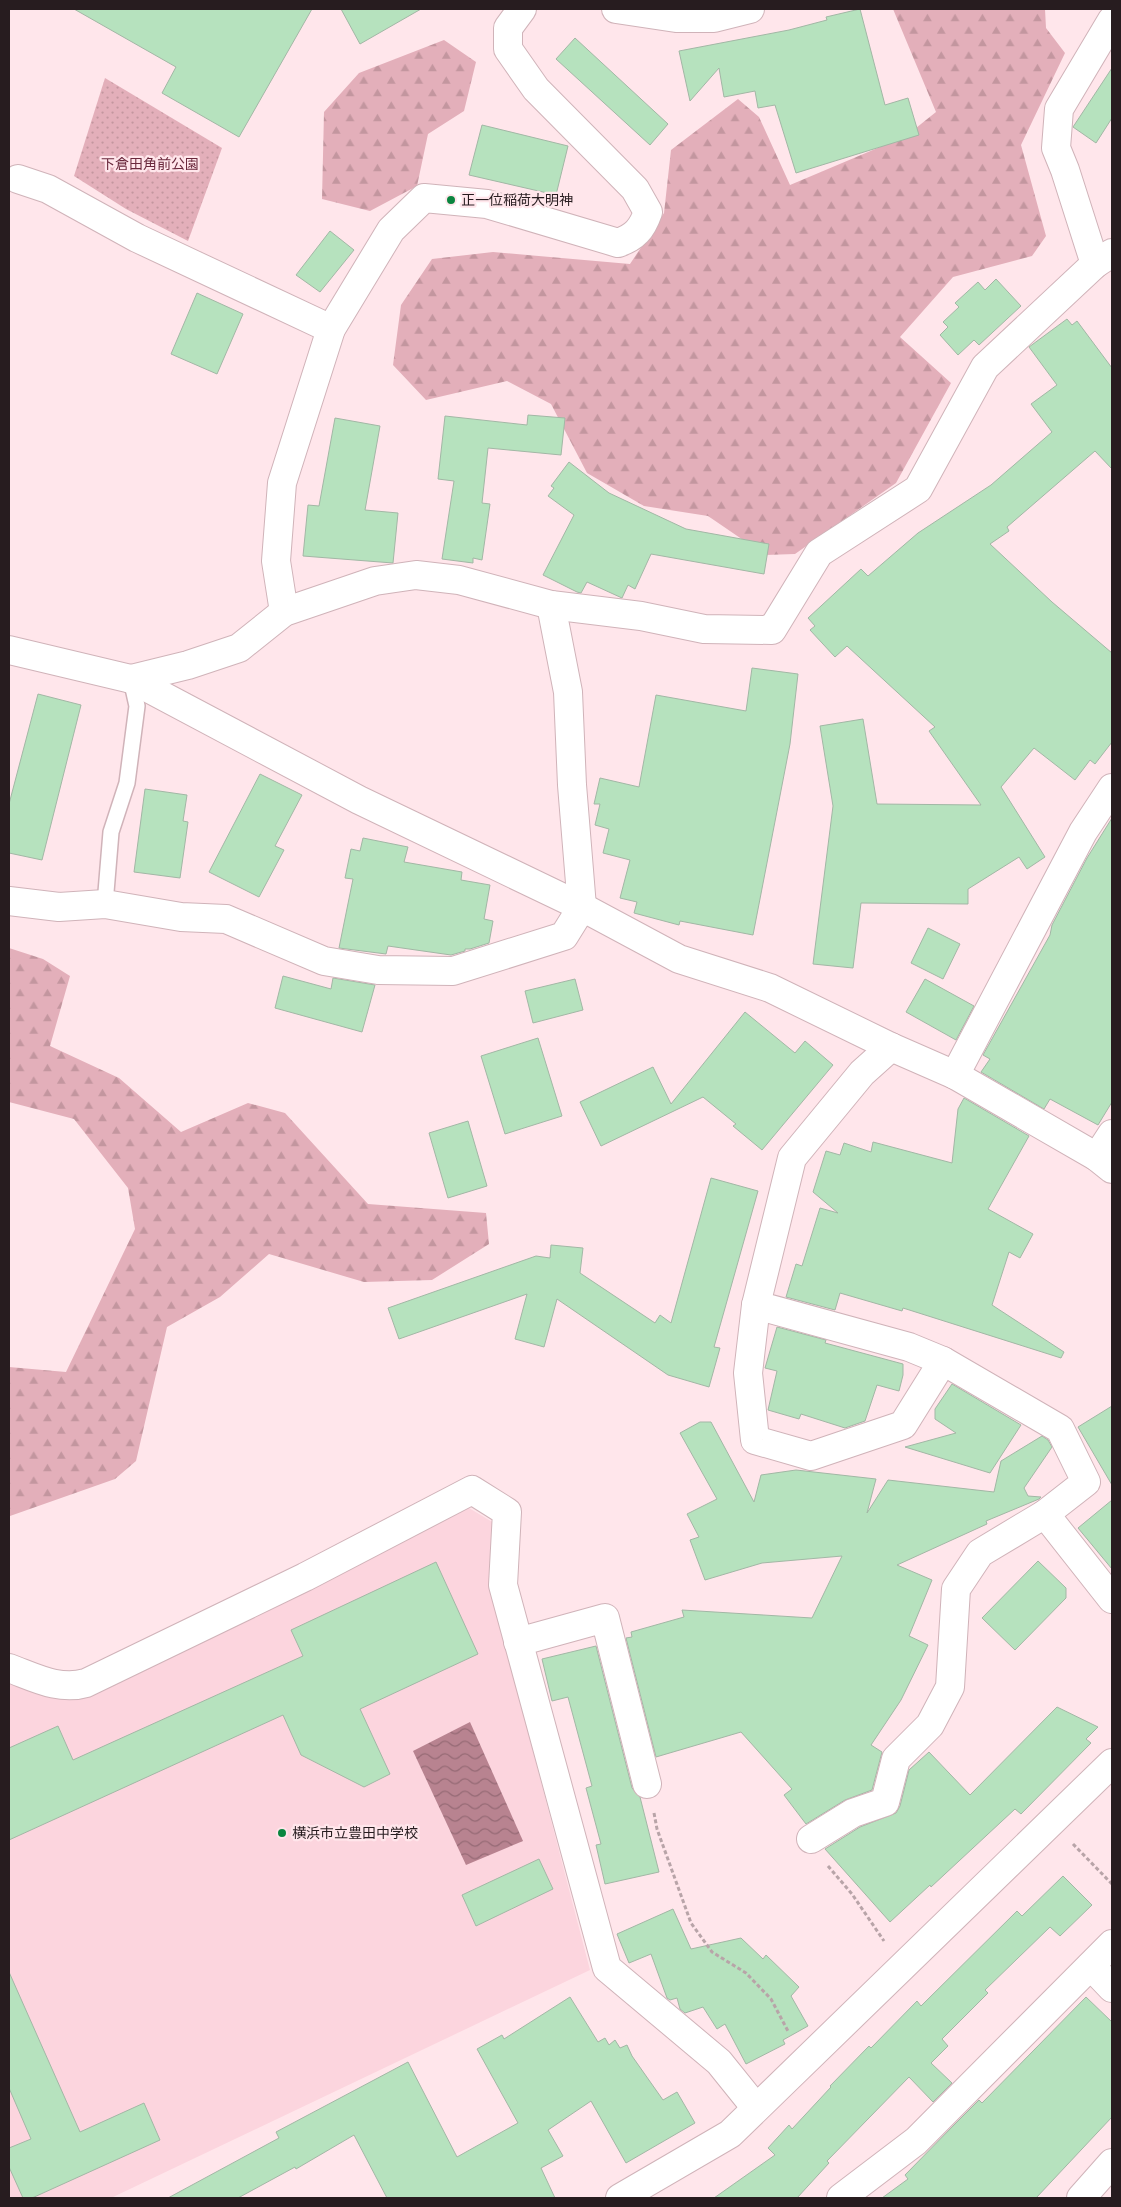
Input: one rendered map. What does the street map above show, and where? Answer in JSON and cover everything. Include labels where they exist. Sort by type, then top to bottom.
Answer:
[{"type":"street","points":[[284,612],[276,561],[282,483],[331,329],[391,230],[424,198],[487,204],[618,243],[632,238],[642,227],[648,212],[635,189],[536,89],[508,49],[508,28],[522,9]]},
{"type":"street","points":[[616,9],[676,18],[714,18],[750,9]]},
{"type":"street","points":[[131,679],[188,665],[239,648],[284,612],[376,581],[416,575],[459,580],[551,605],[641,616],[704,629],[772,630],[820,552],[918,489],[986,367],[1104,259],[1056,148],[1059,109],[1112,20]]},
{"type":"street","points":[[18,179],[48,189],[136,238],[331,329]]},
{"type":"street","points":[[9,901],[59,907],[105,904],[181,917],[226,919],[324,961],[378,970],[453,972],[564,936],[582,907],[572,785],[568,692],[551,605]]},
{"type":"street","points":[[9,650],[131,679],[359,800],[582,907],[679,959],[770,988],[891,1047],[955,1075],[1105,1163],[1112,1134]]},
{"type":"street","points":[[955,1075],[1083,832],[1112,788]]},
{"type":"street","points":[[891,1047],[862,1073],[792,1158],[756,1304],[748,1373],[755,1440],[811,1456],[904,1425],[942,1361]]},
{"type":"street","points":[[756,1304],[909,1347],[942,1361],[1060,1429],[1086,1482],[1045,1514],[980,1553],[956,1589],[950,1687],[930,1725],[896,1760],[885,1802],[853,1814],[812,1839]]},
{"type":"street","points":[[9,1668],[60,1686],[74,1687],[86,1683],[305,1577],[472,1490],[507,1512],[503,1585],[607,1968],[718,2062],[756,2108]]},
{"type":"street","points":[[1045,1514],[1112,1599]]},
{"type":"street","points":[[518,1642],[605,1618],[647,1784]]},
{"type":"street","points":[[620,2198],[730,2134],[1112,1763]]},
{"type":"street","points":[[841,2198],[916,2141],[1112,1944]]},
{"type":"street","points":[[1091,1966],[1112,1988]]},
{"type":"street","points":[[1081,2198],[1112,2163]]},
{"type":"lane","points":[[105,904],[110,832],[127,783],[137,706],[131,679]]},
{"type":"path","points":[[647,1784],[657,1829],[691,1923],[712,1952],[746,1973],[771,1999],[805,2062]]},
{"type":"path","points":[[812,1839],[813,1848],[852,1894],[902,1968]]},
{"type":"path","points":[[1073,1845],[1112,1884]]},
{"type":"shaded area","name":"横浜市立豊田中学校","points":[[469,1508],[494,1523],[491,1590],[590,1970],[111,2198],[9,2198],[9,1684],[69,1697]]},
{"type":"green space","points":[[893,9],[1045,9],[1046,28],[1065,53],[1021,145],[1046,236],[1032,256],[953,277],[900,337],[951,383],[896,483],[795,554],[765,555],[708,516],[644,506],[587,473],[551,404],[507,381],[426,400],[393,365],[401,305],[432,259],[493,252],[630,264],[664,213],[671,150],[738,99],[759,117],[790,185],[906,136],[936,112]]},
{"type":"green space","points":[[444,40],[476,62],[464,111],[428,134],[417,186],[370,211],[322,199],[324,112],[359,73]]},
{"type":"green space","name":"下倉田角前公園","points":[[105,78],[222,148],[188,241],[126,209],[74,176]]},
{"type":"green space","points":[[9,948],[43,959],[70,976],[50,1046],[119,1078],[181,1132],[248,1103],[285,1113],[368,1204],[486,1213],[489,1244],[432,1280],[364,1282],[269,1254],[220,1297],[167,1327],[136,1461],[115,1479],[10,1516],[9,1367],[66,1372],[135,1229],[128,1188],[74,1119],[9,1102]]},
{"type":"water","points":[[470,1722],[523,1841],[466,1865],[413,1751]]},
{"type":"building","points":[[74,9],[312,9],[239,137],[162,93],[176,67]]},
{"type":"building","points":[[341,9],[421,9],[360,44]]},
{"type":"building","points":[[860,9],[885,105],[908,98],[919,135],[796,173],[775,105],[758,108],[755,91],[724,97],[719,68],[690,101],[679,51],[789,30],[827,20],[826,17]]},
{"type":"building","points":[[575,38],[668,124],[650,145],[556,59]]},
{"type":"building","points":[[1112,68],[1112,118],[1096,143],[1073,127]]},
{"type":"building","points":[[482,125],[568,146],[556,195],[469,175]]},
{"type":"building","points":[[330,231],[354,250],[320,292],[296,275]]},
{"type":"building","points":[[996,279],[1021,306],[979,345],[974,340],[958,355],[940,335],[948,327],[943,322],[959,307],[955,303],[978,282],[985,290]]},
{"type":"building","points":[[197,293],[243,314],[217,374],[171,354]]},
{"type":"building","points":[[1067,319],[1072,325],[1077,321],[1112,368],[1112,469],[1095,451],[1007,527],[1009,531],[990,544],[1052,602],[1112,653],[1112,742],[1095,764],[1090,760],[1075,780],[1034,748],[1001,787],[1045,857],[1027,869],[1019,857],[968,889],[968,904],[861,903],[853,968],[813,964],[833,806],[820,726],[863,719],[877,804],[981,805],[929,731],[935,727],[847,646],[835,657],[810,630],[815,626],[808,618],[861,569],[868,576],[918,533],[991,485],[1052,432],[1031,404],[1057,385],[1029,347]]},
{"type":"building","points":[[528,415],[565,418],[561,455],[488,448],[482,503],[490,504],[482,560],[473,558],[473,563],[442,559],[454,481],[438,479],[445,416],[527,425]]},
{"type":"building","points":[[335,418],[380,426],[365,510],[398,513],[393,563],[303,556],[308,505],[319,506]]},
{"type":"building","points":[[569,462],[609,493],[686,529],[769,544],[764,574],[651,554],[635,589],[628,585],[622,598],[587,582],[581,593],[577,592],[543,575],[574,515],[548,496],[554,488],[551,486]]},
{"type":"building","points":[[752,668],[798,674],[790,744],[753,935],[680,921],[679,925],[634,913],[637,902],[620,898],[630,860],[603,853],[609,829],[595,825],[600,804],[594,804],[600,778],[639,787],[656,695],[746,711]]},
{"type":"building","points":[[38,694],[81,705],[42,860],[9,853],[9,804]]},
{"type":"building","points":[[260,774],[302,795],[275,846],[284,850],[259,897],[209,872]]},
{"type":"building","points":[[145,789],[187,795],[183,821],[188,822],[180,878],[134,872]]},
{"type":"building","points":[[1112,818],[1112,1102],[1098,1125],[1050,1099],[1044,1109],[981,1072],[990,1059],[983,1055],[1050,935],[1052,925],[1087,858]]},
{"type":"building","points":[[363,838],[408,847],[404,862],[462,872],[461,880],[490,885],[484,919],[493,921],[489,943],[465,949],[465,951],[451,955],[388,946],[386,954],[339,948],[353,879],[345,878],[351,849],[360,851]]},
{"type":"building","points":[[928,928],[960,944],[943,979],[911,963]]},
{"type":"building","points":[[283,976],[331,989],[333,978],[375,985],[362,1032],[275,1008]]},
{"type":"building","points":[[575,979],[583,1010],[533,1023],[525,991]]},
{"type":"building","points":[[925,979],[974,1006],[956,1040],[906,1012]]},
{"type":"building","points":[[745,1012],[795,1053],[805,1041],[833,1065],[762,1150],[733,1126],[736,1124],[703,1097],[601,1146],[580,1102],[653,1067],[671,1104]]},
{"type":"building","points":[[538,1038],[562,1116],[505,1134],[481,1056]]},
{"type":"building","points":[[964,1098],[1029,1136],[988,1209],[1033,1234],[1020,1258],[1009,1252],[992,1305],[1064,1352],[1061,1358],[903,1308],[902,1311],[840,1293],[835,1310],[786,1297],[796,1264],[802,1266],[820,1208],[838,1213],[813,1192],[826,1151],[840,1155],[844,1143],[871,1152],[873,1142],[952,1163],[958,1109]]},
{"type":"building","points":[[468,1121],[487,1186],[448,1198],[429,1133]]},
{"type":"building","points":[[711,1178],[758,1191],[714,1347],[720,1348],[709,1387],[668,1375],[557,1299],[544,1347],[515,1339],[527,1294],[399,1339],[388,1308],[536,1256],[550,1258],[551,1245],[583,1248],[580,1273],[655,1323],[660,1315],[671,1323]]},
{"type":"building","points":[[777,1327],[826,1340],[825,1343],[903,1364],[903,1375],[899,1391],[877,1385],[865,1421],[845,1428],[801,1414],[799,1419],[768,1410],[777,1371],[765,1368]]},
{"type":"building","points":[[952,1384],[1021,1425],[990,1473],[905,1447],[956,1433],[935,1419],[935,1409]]},
{"type":"building","points":[[1112,1406],[1112,1485],[1078,1427]]},
{"type":"building","points":[[700,1422],[711,1422],[754,1502],[761,1475],[796,1470],[876,1479],[867,1513],[888,1480],[994,1492],[1001,1461],[1042,1436],[1048,1440],[1052,1447],[1024,1488],[1028,1496],[1041,1497],[1039,1499],[986,1521],[987,1524],[897,1565],[932,1580],[909,1636],[928,1645],[901,1700],[871,1745],[882,1752],[872,1790],[845,1800],[806,1824],[784,1795],[792,1789],[741,1732],[656,1757],[626,1638],[632,1637],[631,1632],[684,1617],[682,1610],[812,1618],[842,1556],[762,1563],[705,1580],[690,1540],[699,1537],[687,1514],[717,1499],[680,1433]]},
{"type":"building","points":[[1112,1500],[1112,1569],[1078,1528]]},
{"type":"building","points":[[1038,1561],[1066,1588],[1066,1598],[1015,1650],[982,1618]]},
{"type":"building","points":[[436,1562],[478,1654],[360,1709],[390,1774],[364,1787],[301,1755],[283,1715],[9,1840],[9,1748],[58,1726],[73,1760],[303,1656],[291,1630]]},
{"type":"building","points":[[596,1646],[632,1788],[640,1797],[659,1872],[605,1884],[596,1845],[601,1844],[586,1788],[592,1786],[568,1697],[552,1701],[542,1659]]},
{"type":"building","points":[[1057,1707],[1098,1727],[1086,1739],[1091,1743],[1021,1814],[1015,1809],[931,1887],[930,1885],[890,1922],[825,1849],[860,1827],[896,1813],[900,1806],[909,1770],[929,1752],[970,1795]]},
{"type":"building","points":[[539,1859],[553,1889],[476,1926],[462,1895]]},
{"type":"building","points":[[1063,1876],[1092,1905],[1060,1936],[1050,1927],[985,1990],[988,1993],[942,2039],[948,2046],[931,2063],[952,2083],[933,2102],[909,2077],[827,2161],[829,2163],[797,2198],[714,2198],[775,2155],[768,2148],[789,2125],[792,2129],[869,2046],[871,2048],[917,2001],[921,2006],[1017,1911],[1022,1916]]},
{"type":"building","points":[[673,1909],[691,1949],[741,1938],[763,1959],[766,1955],[799,1987],[791,1996],[808,2026],[783,2040],[785,2044],[746,2064],[725,2024],[717,2029],[703,2007],[685,2013],[680,2009],[677,1998],[670,2000],[667,1998],[651,1954],[629,1963],[617,1934]]},
{"type":"building","points":[[9,1972],[80,2132],[144,2103],[160,2140],[32,2198],[23,2198],[9,2167],[9,2148],[31,2139],[9,2088]]},
{"type":"building","points":[[570,1997],[598,2042],[605,2038],[609,2045],[615,2040],[620,2048],[627,2045],[632,2056],[663,2100],[677,2092],[695,2123],[626,2163],[591,2101],[548,2130],[563,2156],[541,2168],[555,2198],[387,2198],[354,2135],[296,2169],[295,2167],[238,2198],[168,2198],[279,2138],[276,2132],[408,2062],[457,2157],[518,2123],[477,2049],[502,2035],[504,2039]]},
{"type":"building","points":[[1086,1997],[1112,2022],[1112,2117],[1036,2198],[882,2198],[908,2179],[905,2175],[979,2100],[982,2103]]},
{"type":"place","name":"正一位稲荷大明神","points":[[451,200]]},
{"type":"place","name":"横浜市立豊田中学校","points":[[282,1833]]}]
